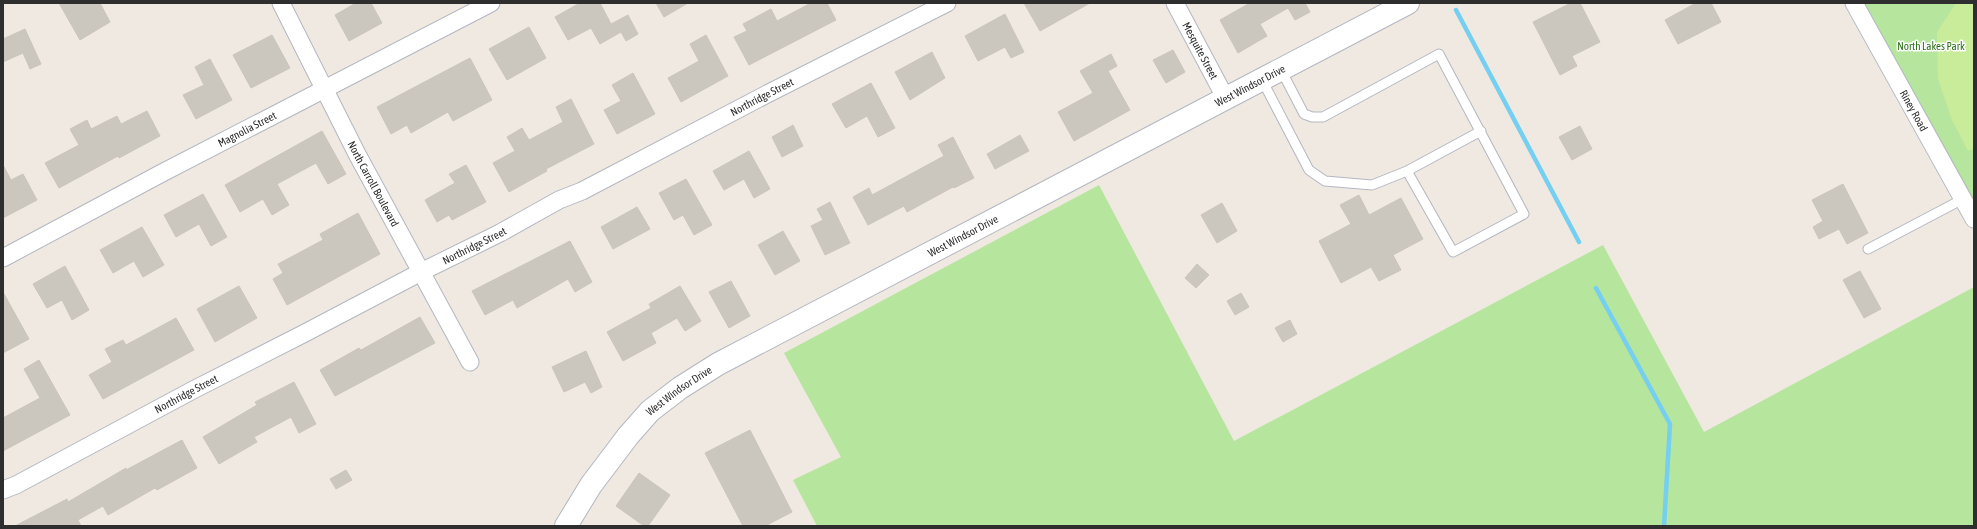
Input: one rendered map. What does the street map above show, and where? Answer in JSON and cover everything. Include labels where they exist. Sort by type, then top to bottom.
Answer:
[{"type":"street","name":"North Carroll Boulevard","points":[[281,3],[325,87],[357,154],[377,187],[470,362]]},
{"type":"street","name":"Magnolia Street","points":[[3,258],[325,87],[346,79],[491,3]]},
{"type":"street","name":"Northridge Street","points":[[3,490],[16,485],[193,390],[421,272],[500,233],[559,200],[582,191],[769,93],[947,3]]},
{"type":"street","name":"Mesquite Street","points":[[1175,3],[1226,99]]},
{"type":"street","name":"West Windsor Drive","points":[[566,526],[591,485],[628,436],[650,411],[680,388],[726,360],[1408,3]]},
{"type":"street","name":"Riney Road","points":[[1856,4],[1974,218]]},
{"type":"lane","points":[[1272,75],[1304,114],[1312,117],[1323,117],[1439,54],[1524,214],[1453,252],[1408,171]]},
{"type":"lane","points":[[1272,75],[1309,170],[1325,181],[1372,185],[1408,171],[1481,131]]},
{"type":"lane","points":[[1868,249],[1963,199]]},
{"type":"green space","name":"North Lakes Park","points":[[1856,3],[1974,3],[1974,202]]},
{"type":"green space","points":[[1956,3],[1974,3],[1974,148],[1968,151],[1952,120],[1938,79],[1937,32]]},
{"type":"green space","points":[[1099,185],[1234,441],[1603,245],[1704,432],[1974,287],[1974,526],[817,526],[793,480],[841,457],[784,353]]},
{"type":"building","points":[[59,3],[100,3],[110,22],[80,40]]},
{"type":"building","points":[[356,3],[371,3],[382,23],[349,41],[335,15]]},
{"type":"building","points":[[580,3],[600,3],[611,24],[628,15],[638,34],[626,41],[621,32],[600,44],[591,28],[568,40],[555,17]]},
{"type":"building","points":[[656,3],[688,3],[664,17]]},
{"type":"building","points":[[811,3],[827,3],[836,20],[749,65],[734,37],[747,31],[743,24],[771,9],[777,21]]},
{"type":"building","points":[[1024,3],[1090,3],[1040,31]]},
{"type":"building","points":[[1250,3],[1305,3],[1310,12],[1295,20],[1288,8],[1260,24],[1267,36],[1238,53],[1220,20]]},
{"type":"building","points":[[1571,3],[1580,3],[1600,42],[1572,56],[1577,66],[1560,75],[1533,22]]},
{"type":"building","points":[[1696,3],[1711,3],[1721,22],[1678,44],[1665,20]]},
{"type":"building","points":[[1005,14],[1024,52],[1011,58],[1005,47],[978,61],[965,36]]},
{"type":"building","points":[[529,27],[546,58],[507,80],[489,49]]},
{"type":"building","points":[[25,29],[41,64],[30,69],[23,53],[3,62],[3,39]]},
{"type":"building","points":[[272,35],[290,68],[251,88],[233,55]]},
{"type":"building","points":[[706,35],[728,76],[681,102],[668,78],[699,61],[690,44]]},
{"type":"building","points":[[1173,50],[1185,72],[1166,83],[1153,60]]},
{"type":"building","points":[[932,52],[945,78],[910,100],[895,72]]},
{"type":"building","points":[[1111,54],[1117,66],[1108,71],[1130,110],[1074,141],[1058,112],[1093,93],[1080,71]]},
{"type":"building","points":[[470,58],[492,100],[453,121],[448,112],[411,133],[407,125],[391,134],[377,107]]},
{"type":"building","points":[[210,59],[232,100],[196,119],[183,95],[204,85],[195,67]]},
{"type":"building","points":[[633,73],[655,114],[617,134],[604,110],[621,101],[612,85]]},
{"type":"building","points":[[871,83],[895,128],[878,137],[867,116],[846,128],[832,104]]},
{"type":"building","points":[[571,99],[594,144],[546,169],[547,171],[509,192],[493,163],[515,151],[507,137],[522,128],[529,140],[563,122],[556,107]]},
{"type":"building","points":[[147,111],[160,136],[119,158],[118,156],[59,188],[45,163],[79,145],[70,129],[87,120],[91,129],[117,116],[121,124]]},
{"type":"building","points":[[793,125],[803,146],[782,157],[772,137]]},
{"type":"building","points":[[1580,126],[1592,149],[1572,160],[1559,137]]},
{"type":"building","points":[[322,131],[346,174],[328,184],[316,163],[277,184],[289,205],[272,215],[263,199],[240,212],[225,185]]},
{"type":"building","points":[[1020,135],[1029,151],[995,169],[987,154]]},
{"type":"building","points":[[953,137],[974,178],[954,188],[953,187],[907,212],[904,206],[868,225],[853,197],[869,188],[872,195],[944,156],[938,145]]},
{"type":"building","points":[[749,151],[770,189],[754,198],[744,179],[724,190],[713,171]]},
{"type":"building","points":[[3,165],[11,180],[23,174],[37,200],[3,218]]},
{"type":"building","points":[[466,165],[486,202],[452,220],[449,215],[437,222],[425,200],[455,183],[449,174]]},
{"type":"building","points":[[686,179],[712,225],[694,235],[683,215],[674,220],[659,193]]},
{"type":"building","points":[[1843,184],[1868,233],[1847,244],[1839,229],[1819,239],[1813,227],[1823,221],[1812,200]]},
{"type":"building","points":[[203,194],[227,237],[211,246],[199,224],[176,237],[164,215]]},
{"type":"building","points":[[1359,195],[1369,215],[1401,198],[1423,239],[1393,255],[1401,270],[1379,281],[1371,267],[1341,283],[1319,241],[1351,224],[1340,205]]},
{"type":"building","points":[[830,202],[850,243],[825,255],[811,226],[823,220],[817,209]]},
{"type":"building","points":[[1222,203],[1237,231],[1217,243],[1201,215]]},
{"type":"building","points":[[637,207],[650,229],[613,249],[601,227]]},
{"type":"building","points":[[358,213],[380,254],[287,305],[273,279],[283,273],[278,264],[323,240],[320,234]]},
{"type":"building","points":[[142,227],[164,265],[143,277],[134,261],[113,273],[100,250]]},
{"type":"building","points":[[783,231],[800,261],[775,275],[758,245]]},
{"type":"building","points":[[570,241],[592,282],[575,292],[568,279],[517,308],[513,300],[485,315],[472,291]]},
{"type":"building","points":[[1197,264],[1209,275],[1196,288],[1185,278]]},
{"type":"building","points":[[65,266],[89,310],[72,320],[62,300],[47,308],[33,284]]},
{"type":"building","points":[[1860,271],[1881,309],[1864,318],[1843,280]]},
{"type":"building","points":[[731,281],[750,316],[729,328],[709,292]]},
{"type":"building","points":[[239,286],[257,318],[215,342],[197,309]]},
{"type":"building","points":[[680,286],[701,321],[685,331],[677,318],[651,333],[656,343],[623,361],[607,332],[651,308],[649,304]]},
{"type":"building","points":[[3,292],[29,339],[3,353]]},
{"type":"building","points":[[1241,293],[1249,307],[1235,315],[1227,301]]},
{"type":"building","points":[[420,317],[435,343],[335,396],[320,370],[359,348],[361,350]]},
{"type":"building","points":[[176,318],[194,350],[103,399],[89,375],[112,362],[105,349],[123,340],[126,345]]},
{"type":"building","points":[[1290,320],[1297,334],[1283,342],[1275,328]]},
{"type":"building","points":[[586,351],[602,387],[591,393],[585,382],[564,392],[552,367]]},
{"type":"building","points":[[39,360],[70,415],[3,451],[3,418],[40,398],[24,369]]},
{"type":"building","points":[[294,382],[316,424],[299,433],[291,417],[254,437],[257,442],[219,464],[203,437],[257,405],[255,402]]},
{"type":"building","points":[[750,430],[792,512],[765,526],[743,526],[705,453]]},
{"type":"building","points":[[182,440],[197,468],[157,490],[155,488],[108,515],[103,506],[78,520],[81,526],[15,526],[67,499],[68,502],[126,468],[126,470]]},
{"type":"building","points":[[346,470],[352,480],[336,489],[330,479]]},
{"type":"building","points":[[639,473],[670,495],[648,526],[644,526],[616,506]]},
{"type":"waterway","points":[[1456,10],[1579,242]]},
{"type":"waterway","points":[[1596,288],[1670,424],[1664,526]]}]
